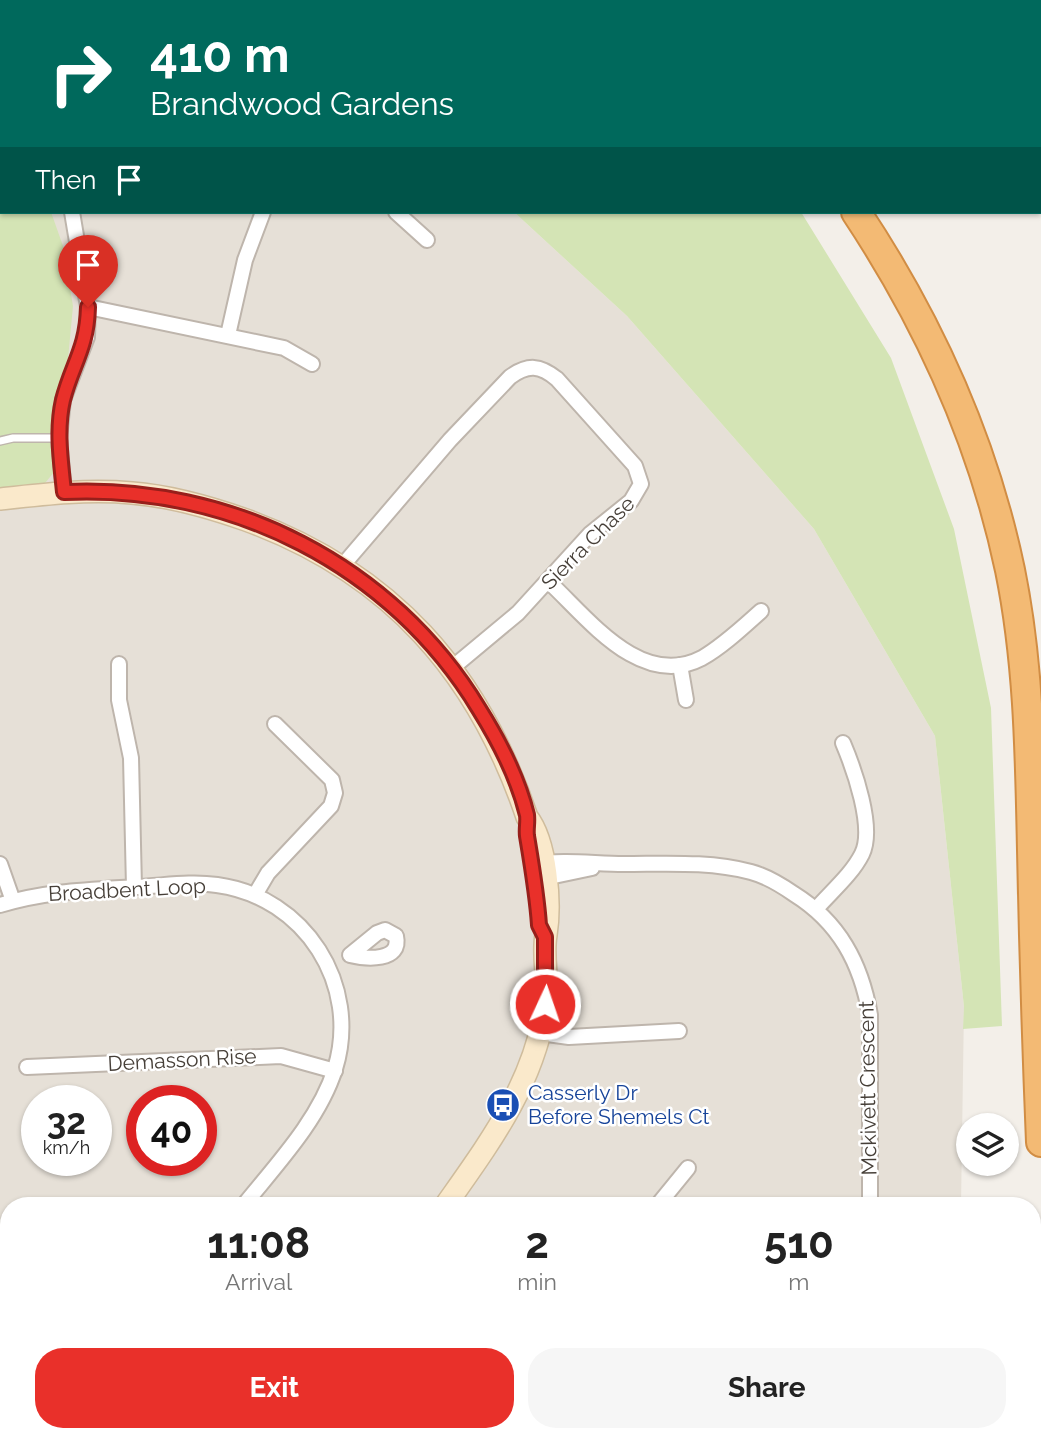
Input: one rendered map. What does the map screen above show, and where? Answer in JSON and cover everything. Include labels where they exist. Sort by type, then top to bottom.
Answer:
[{"type":"highway","points":[[857,214],[910,300],[950,382],[990,494],[1009,570],[1022,648],[1029,726],[1041,1142]]},
{"type":"street","points":[[64,492],[58,438],[63,400],[87,337],[88,307],[72,214]]},
{"type":"street","points":[[228,335],[245,260],[262,214]]},
{"type":"street","points":[[398,214],[427,240]]},
{"type":"street","points":[[88,307],[284,348],[312,363]]},
{"type":"street","name":"Sierra Chase","points":[[343,565],[481,406],[510,377],[519,370],[535,366],[546,370],[557,379],[635,466],[641,484],[631,501],[590,534],[549,582],[485,643],[452,668]]},
{"type":"street","points":[[0,499],[64,492],[135,493],[192,503],[262,526],[343,565],[392,605],[432,643],[452,668],[498,743],[527,817],[539,872],[539,925],[545,937],[548,984],[531,1067],[510,1112],[451,1197]]},
{"type":"street","points":[[549,582],[629,654],[662,666],[680,665],[702,658],[761,611]]},
{"type":"street","points":[[119,664],[119,700],[131,758],[134,887]]},
{"type":"street","points":[[680,665],[686,700]]},
{"type":"street","points":[[255,895],[268,873],[331,806],[335,793],[332,780],[275,724]]},
{"type":"street","points":[[817,908],[864,851],[865,828],[856,774],[843,743]]},
{"type":"street","name":"Mckivett Crescent","points":[[539,872],[610,864],[674,862],[752,872],[777,883],[817,908],[838,932],[853,956],[866,991],[870,1015],[870,1197]]},
{"type":"street","points":[[0,864],[6,903]]},
{"type":"street","name":"Broadbent Loop","points":[[6,903],[69,890],[217,885],[255,895],[296,923],[317,945],[329,964],[343,1018],[335,1071],[321,1103],[250,1197]]},
{"type":"street","points":[[329,964],[350,956]]},
{"type":"street","points":[[540,1033],[569,1037],[679,1031]]},
{"type":"street","name":"Demasson Rise","points":[[27,1067],[281,1056],[335,1071]]},
{"type":"street","points":[[664,1197],[688,1168]]},
{"type":"lane","points":[[0,441],[13,438],[58,438]]},
{"type":"shaded area","points":[[0,214],[516,214],[627,316],[814,529],[935,736],[964,1007],[962,1113],[956,1113],[956,1176],[961,1176],[961,1197],[0,1197]]},
{"type":"green space","points":[[0,214],[52,214],[63,246],[73,306],[68,359],[52,424],[55,471],[45,483],[0,489]]},
{"type":"green space","points":[[516,214],[802,214],[891,358],[954,529],[991,708],[1002,1026],[963,1029],[964,1007],[935,736],[814,529],[627,316]]},
{"type":"place","name":"Casserly Dr Before Shemels Ct","points":[[503,1105]]},
{"type":"route","points":[[88,307],[87,337],[63,400],[58,438],[64,492],[109,491],[162,496],[233,516],[292,538],[343,565],[392,605],[432,643],[452,668],[486,721],[508,764],[527,817],[539,925],[545,937],[548,984],[545,1004]]}]
